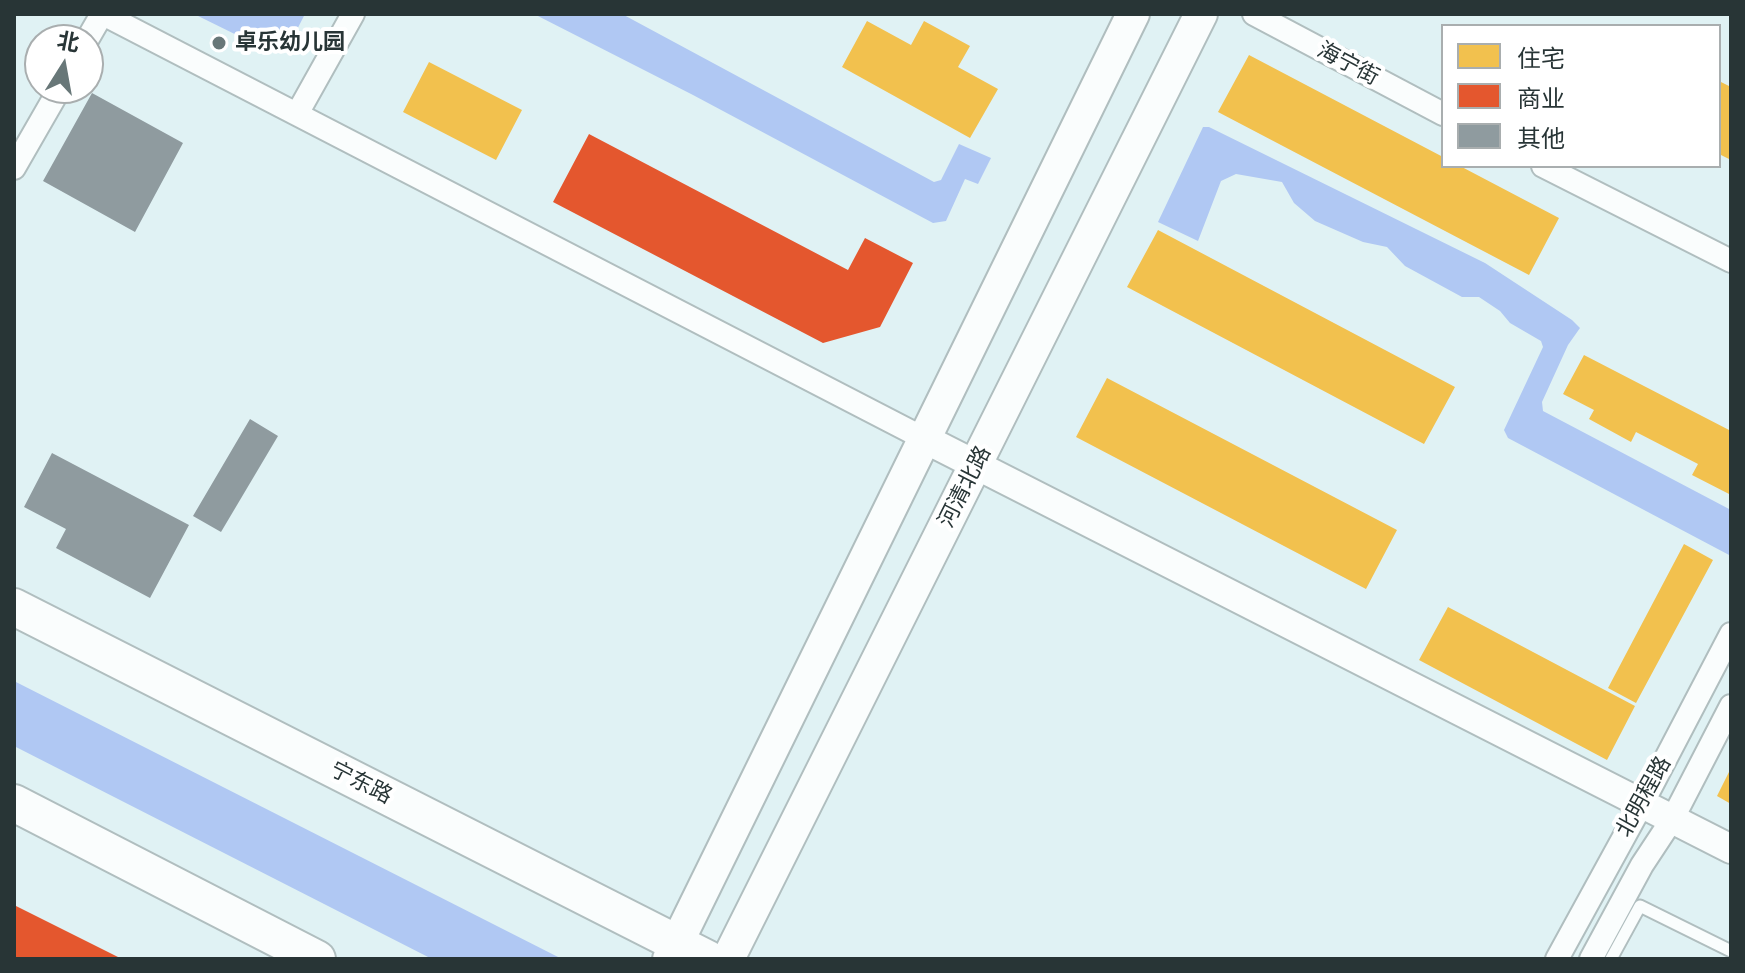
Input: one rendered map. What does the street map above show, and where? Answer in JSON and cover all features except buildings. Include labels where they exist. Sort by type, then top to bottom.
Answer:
[{"type":"main road","points":[[684,954],[925,439],[1133,14]]},
{"type":"main road","name":"河清北路","points":[[728,959],[1201,14]]},
{"type":"main road","name":"宁东路","points":[[14,607],[684,954]]},
{"type":"main road","points":[[14,803],[317,959]]},
{"type":"street","points":[[102,14],[925,439],[1731,849]]},
{"type":"street","points":[[297,114],[353,14]]},
{"type":"street","name":"海宁街","points":[[1254,14],[1441,113]]},
{"type":"street","points":[[14,168],[51,104]]},
{"type":"street","points":[[1547,168],[1731,261]]},
{"type":"street","name":"北明程路","points":[[1557,959],[1731,634]]},
{"type":"street","name":"北明程路","points":[[1591,959],[1642,865],[1673,818],[1731,706]]},
{"type":"lane","points":[[1611,959],[1640,906],[1731,951]]},
{"type":"water","points":[[194,14],[305,14],[289,45],[268,47],[259,46]]},
{"type":"water","points":[[534,14],[622,14],[934,182],[941,180],[959,144],[991,158],[978,184],[965,179],[946,221],[933,223]]},
{"type":"water","points":[[1203,127],[1209,127],[1485,263],[1572,320],[1580,328],[1568,345],[1542,402],[1543,411],[1731,510],[1731,556],[1508,438],[1504,430],[1543,347],[1541,341],[1510,323],[1500,311],[1479,297],[1462,297],[1405,266],[1387,247],[1363,242],[1315,221],[1294,203],[1282,182],[1236,174],[1221,181],[1198,241],[1158,222]]},
{"type":"water","points":[[14,681],[562,959],[432,959],[14,746]]},
{"type":"place","name":"卓乐幼儿园","points":[[219,43]]}]
